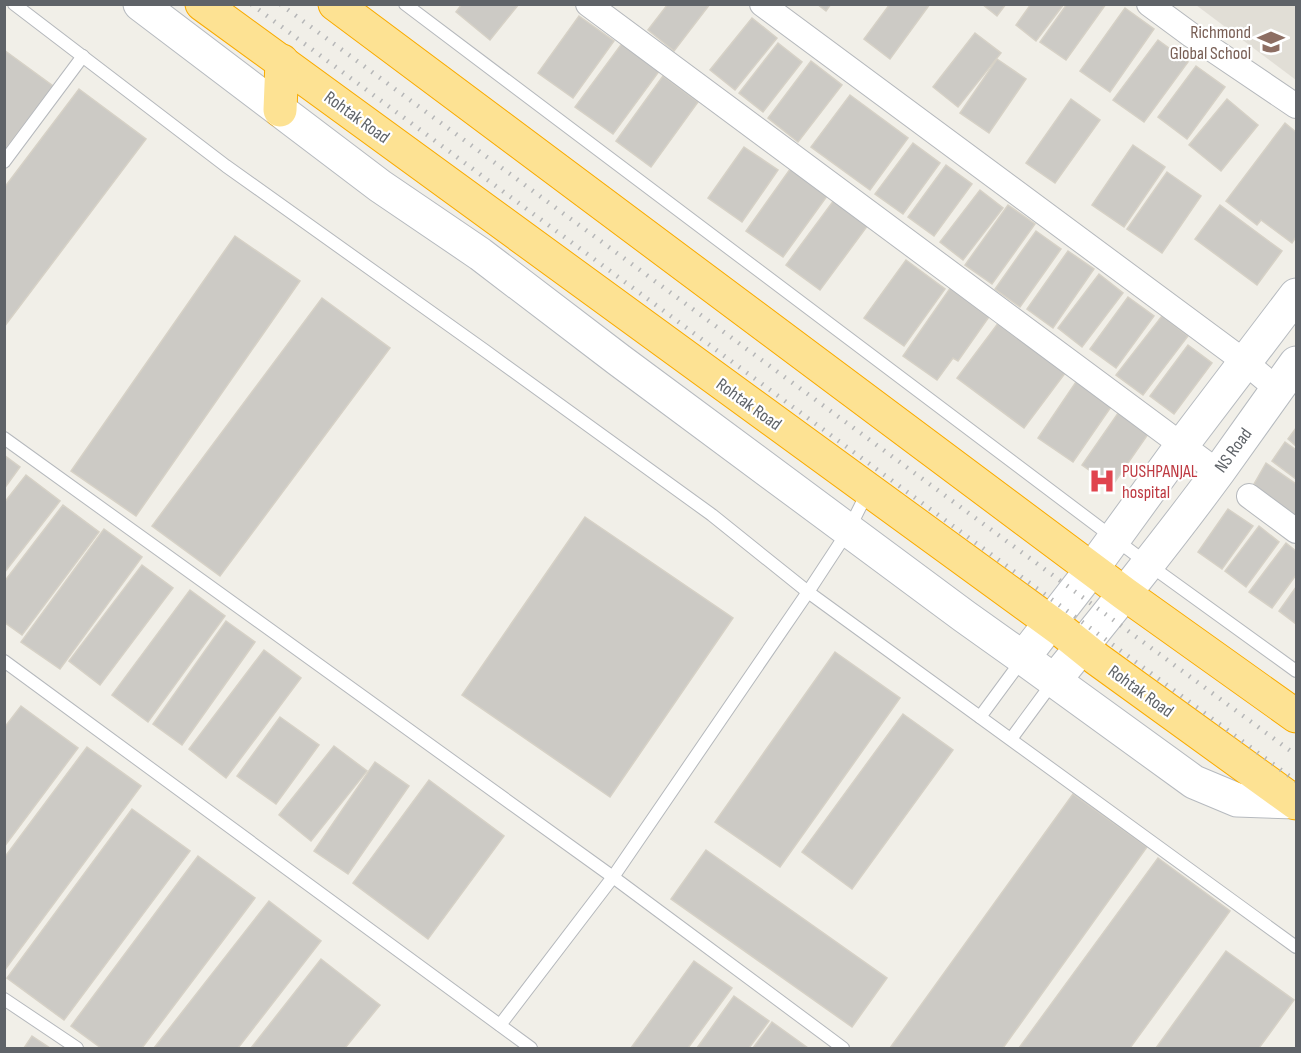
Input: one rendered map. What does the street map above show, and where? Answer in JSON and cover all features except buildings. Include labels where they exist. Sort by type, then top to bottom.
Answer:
[{"type":"highway","name":"Rohtak Road","points":[[202,4],[1296,803]]},
{"type":"highway","points":[[335,4],[1125,594],[1296,716]]},
{"type":"highway","points":[[280,110],[282,62]]},
{"type":"street","points":[[140,4],[380,186],[480,254],[848,531],[1194,782],[1237,800],[1296,803]]},
{"type":"street","points":[[588,4],[1218,471]]},
{"type":"street","points":[[762,4],[1245,362],[1277,389]]},
{"type":"street","points":[[1149,4],[1296,106]]},
{"type":"street","points":[[1023,658],[1296,296]]},
{"type":"street","name":"NS Road","points":[[1054,681],[1148,564],[1296,363]]},
{"type":"street","points":[[1249,496],[1296,531]]},
{"type":"lane","points":[[14,4],[226,166],[712,515],[808,592],[1296,947]]},
{"type":"lane","points":[[405,4],[1148,564],[1296,671]]},
{"type":"lane","points":[[4,162],[83,56]]},
{"type":"lane","points":[[4,438],[613,877],[843,1048]]},
{"type":"lane","points":[[500,1025],[613,877],[808,592],[848,531],[868,491]]},
{"type":"lane","points":[[980,717],[1023,658]]},
{"type":"lane","points":[[4,661],[531,1048]]},
{"type":"lane","points":[[1011,739],[1054,681]]},
{"type":"lane","points":[[4,999],[77,1048]]},
{"type":"shaded area","name":"Richmond Global School","points":[[1196,5],[1296,5],[1296,80]]},
{"type":"railway","points":[[251,4],[1296,781]]},
{"type":"railway","points":[[280,4],[1296,755]]},
{"type":"place","name":"Richmond Global School","points":[[1271,42]]},
{"type":"place","name":"PUSHPANJAL hospital","points":[[1102,481]]}]
